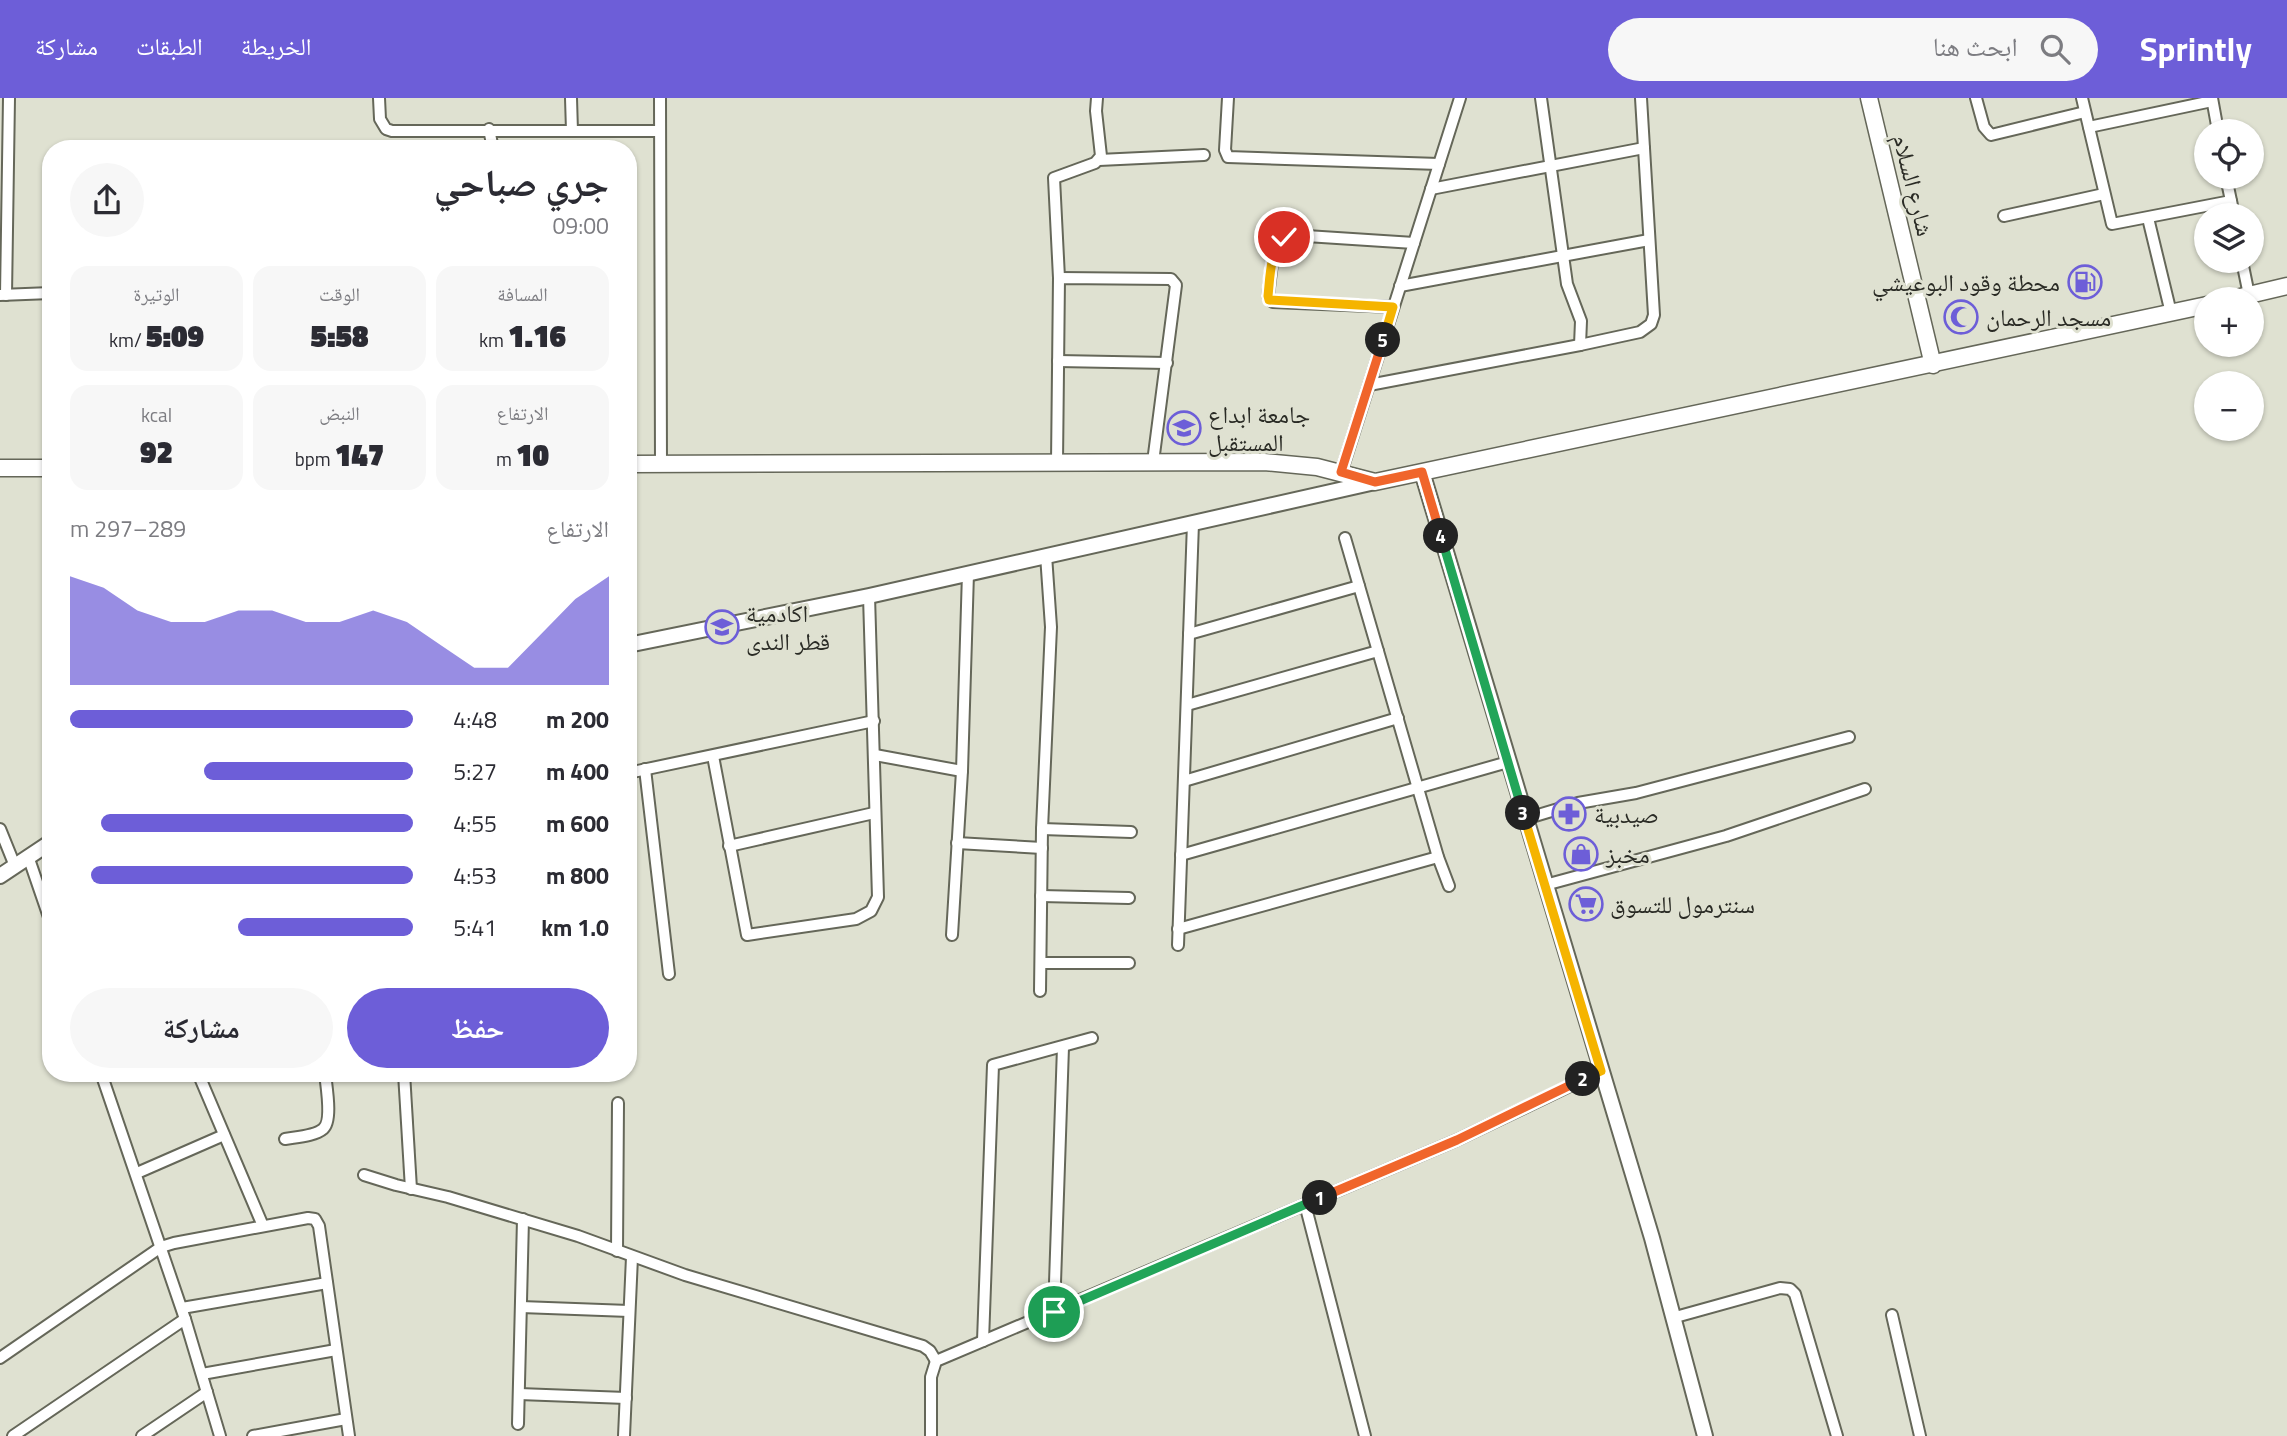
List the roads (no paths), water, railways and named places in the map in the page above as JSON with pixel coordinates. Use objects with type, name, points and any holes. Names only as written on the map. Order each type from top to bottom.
[{"type":"main road","name":"شارع السلام","points":[[1869,98],[1933,365]]},
{"type":"main road","points":[[2264,291],[2287,286]]},
{"type":"main road","points":[[637,464],[1282,463],[1341,472],[1375,482],[2194,308]]},
{"type":"main road","points":[[0,468],[42,468]]},
{"type":"street","points":[[9,98],[3,295],[42,293]]},
{"type":"street","points":[[379,98],[380,119],[386,130],[660,131]]},
{"type":"street","points":[[571,98],[572,131]]},
{"type":"street","points":[[660,98],[661,464]]},
{"type":"street","points":[[1097,98],[1101,156],[1099,160]]},
{"type":"street","points":[[1228,98],[1225,150],[1228,157],[1439,164]]},
{"type":"street","points":[[1341,472],[1460,98]]},
{"type":"street","points":[[1541,98],[1569,291],[1580,314],[1580,345]]},
{"type":"street","points":[[1368,385],[1580,345],[1640,332],[1651,324],[1654,315],[1641,98]]},
{"type":"street","points":[[1976,98],[1984,127],[1991,135],[2085,112]]},
{"type":"street","points":[[2082,98],[2112,224],[2231,201],[2228,189]]},
{"type":"street","points":[[2089,127],[2212,99],[2216,119]]},
{"type":"street","points":[[489,129],[491,140]]},
{"type":"street","points":[[1431,189],[1644,148]]},
{"type":"street","points":[[1057,462],[1059,278],[1054,178],[1099,160],[1204,155]]},
{"type":"street","points":[[2004,216],[2105,194]]},
{"type":"street","points":[[2148,218],[2171,313]]},
{"type":"street","points":[[1393,307],[1273,302],[1268,296],[1272,263],[1279,242],[1291,235],[1414,243]]},
{"type":"street","points":[[1400,286],[1649,240]]},
{"type":"street","points":[[1059,278],[1146,278],[1174,281],[1177,291],[1153,462]]},
{"type":"street","points":[[1058,361],[1167,363]]},
{"type":"street","points":[[1422,472],[1652,1238],[1705,1436]]},
{"type":"street","points":[[637,643],[869,596],[1375,482]]},
{"type":"street","points":[[1178,945],[1193,523]]},
{"type":"street","points":[[1345,538],[1449,887]]},
{"type":"street","points":[[1040,991],[1042,829],[1051,641],[1046,555]]},
{"type":"street","points":[[953,935],[962,771],[968,573]]},
{"type":"street","points":[[1189,634],[1359,586]]},
{"type":"street","points":[[713,756],[747,935],[856,919],[871,911],[878,897],[869,596]]},
{"type":"street","points":[[1187,705],[1378,651]]},
{"type":"street","points":[[1184,781],[1398,718]]},
{"type":"street","points":[[637,771],[874,721]]},
{"type":"street","points":[[1525,819],[1578,803],[1636,793],[1849,737]]},
{"type":"street","points":[[875,755],[962,771]]},
{"type":"street","points":[[1181,855],[1508,762]]},
{"type":"street","points":[[645,769],[669,974]]},
{"type":"street","points":[[1545,885],[1726,836],[1865,789]]},
{"type":"street","points":[[729,846],[874,813]]},
{"type":"street","points":[[1042,829],[1131,831]]},
{"type":"street","points":[[0,830],[15,866]]},
{"type":"street","points":[[957,843],[1042,849]]},
{"type":"street","points":[[0,876],[42,848]]},
{"type":"street","points":[[29,856],[42,896]]},
{"type":"street","points":[[1178,929],[1438,856]]},
{"type":"street","points":[[1041,896],[1129,898]]},
{"type":"street","points":[[1041,963],[1129,963]]},
{"type":"street","points":[[983,1341],[991,1069],[997,1062],[1092,1038]]},
{"type":"street","points":[[1054,1312],[1063,1047]]},
{"type":"street","points":[[936,1361],[1457,1140],[1601,1071]]},
{"type":"street","points":[[104,1082],[183,1314],[220,1436]]},
{"type":"street","points":[[202,1082],[262,1226]]},
{"type":"street","points":[[285,1139],[321,1131],[326,1127],[329,1119],[326,1082]]},
{"type":"street","points":[[405,1082],[411,1189]]},
{"type":"street","points":[[617,1251],[618,1103]]},
{"type":"street","points":[[136,1173],[224,1135]]},
{"type":"street","points":[[364,1175],[523,1219],[717,1285],[923,1346],[936,1361],[931,1377],[931,1436]]},
{"type":"street","points":[[1305,1204],[1366,1436]]},
{"type":"street","points":[[0,1358],[161,1247],[308,1218],[315,1220],[318,1226],[349,1436]]},
{"type":"street","points":[[518,1424],[523,1219]]},
{"type":"street","points":[[624,1436],[632,1257]]},
{"type":"street","points":[[13,1436],[183,1314],[327,1283]]},
{"type":"street","points":[[1672,1318],[1780,1289],[1790,1289],[1795,1294],[1837,1436]]},
{"type":"street","points":[[521,1307],[629,1311]]},
{"type":"street","points":[[1892,1315],[1920,1436]]},
{"type":"street","points":[[202,1374],[336,1350]]},
{"type":"street","points":[[142,1436],[207,1392]]},
{"type":"street","points":[[519,1394],[626,1398]]},
{"type":"street","points":[[253,1436],[346,1419]]},
{"type":"place","name":"محطة وقود البوعيشي","points":[[2085,282]]},
{"type":"place","name":"مسجد الرحمان","points":[[1961,317]]},
{"type":"place","name":"جامعة ابداع المستقبل","points":[[1184,428]]},
{"type":"place","name":"اكادمية قطر الندى","points":[[722,627]]},
{"type":"place","name":"صيدبية","points":[[1569,814]]},
{"type":"place","name":"مخبز","points":[[1581,854]]},
{"type":"place","name":"سنترمول للتسوق","points":[[1586,904]]}]
